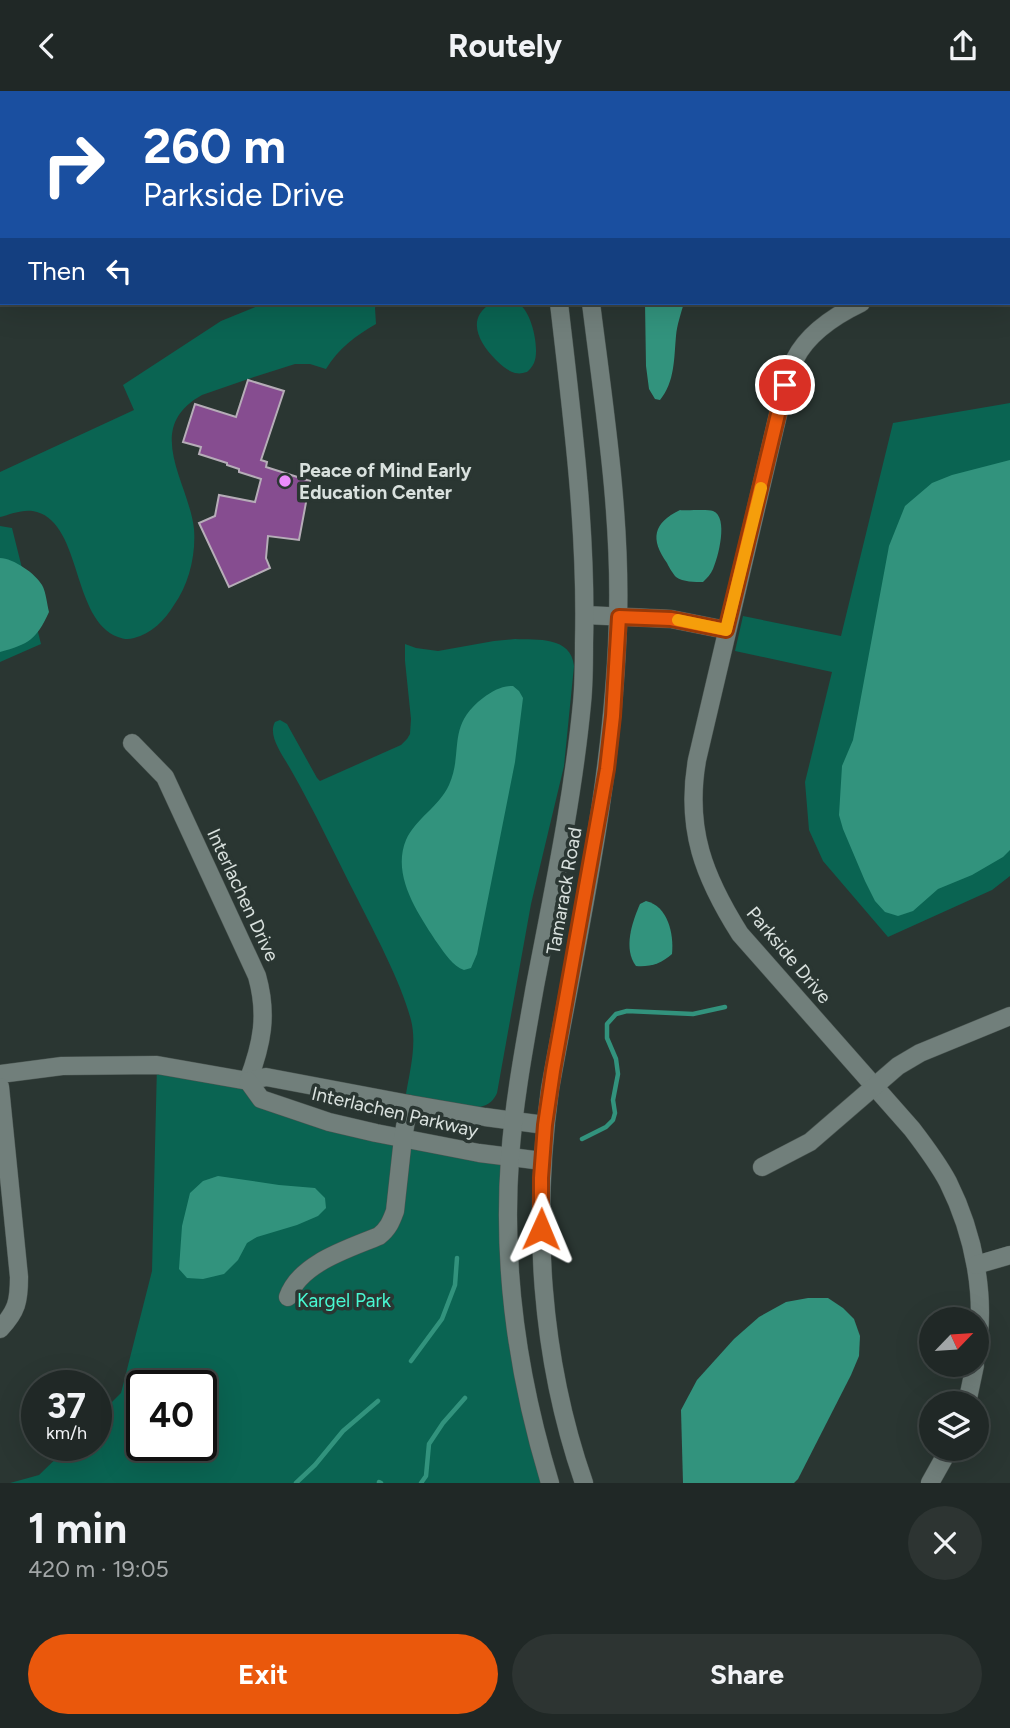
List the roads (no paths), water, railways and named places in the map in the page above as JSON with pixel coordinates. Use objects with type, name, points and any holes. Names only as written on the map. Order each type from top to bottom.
[{"type":"street","name":"Tamarack Road","points":[[550,1483],[538,1445],[522,1370],[511,1296],[508,1229],[510,1156],[522,1057],[576,763],[583,698],[585,615],[580,489],[559,305]]},
{"type":"street","name":"Tamarack Road","points":[[584,1483],[561,1404],[554,1369],[544,1296],[541,1229],[545,1125],[607,769],[619,617],[612,482],[592,305]]},
{"type":"street","name":"Parkside Drive","points":[[857,305],[829,321],[811,338],[796,356],[785,385],[726,630],[694,780],[696,838],[711,885],[740,934],[874,1085],[932,1155],[962,1214],[976,1265],[980,1307]]},
{"type":"street","points":[[585,615],[671,619],[726,630]]},
{"type":"street","name":"Interlachen Drive","points":[[132,743],[165,777],[257,976],[264,1019],[259,1052],[248,1081]]},
{"type":"street","points":[[762,1167],[810,1142],[898,1066],[920,1053],[1010,1016]]},
{"type":"street","name":"Interlachen Parkway","points":[[0,1074],[62,1066],[157,1065],[248,1081],[266,1077],[409,1104],[545,1125]]},
{"type":"street","name":"Interlachen Parkway","points":[[248,1081],[261,1099],[329,1122],[486,1154],[542,1161]]},
{"type":"street","points":[[0,1087],[19,1277],[19,1299],[11,1317],[0,1329]]},
{"type":"street","points":[[288,1297],[295,1284],[311,1267],[379,1236],[391,1223],[395,1211],[409,1104]]},
{"type":"street","points":[[976,1265],[1010,1255]]},
{"type":"street","points":[[930,1483],[942,1461]]},
{"type":"waterway","points":[[582,1139],[606,1127],[613,1120],[615,1113],[613,1100],[618,1074],[616,1059],[607,1038],[607,1024],[616,1014],[627,1011],[693,1014],[725,1007]]},
{"type":"waterway","points":[[411,1361],[442,1319],[455,1285],[457,1258]]},
{"type":"waterway","points":[[421,1483],[426,1476],[429,1444],[465,1398]]},
{"type":"waterway","points":[[296,1483],[343,1431],[378,1401]]},
{"type":"place","name":"Peace of Mind Early Education Center","points":[[285,481]]},
{"type":"park label","name":"Kargel Park","points":[[344,1300]]}]
